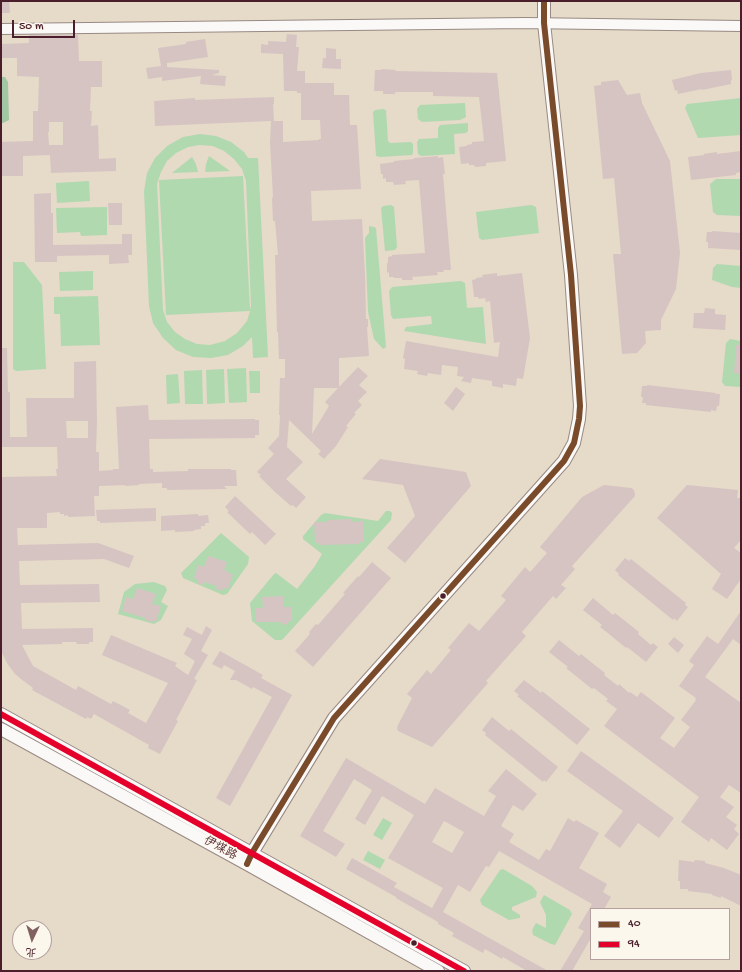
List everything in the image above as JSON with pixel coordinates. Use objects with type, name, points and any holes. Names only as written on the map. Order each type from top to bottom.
[{"type":"main road","points":[[249,859],[334,718],[564,461],[574,443],[580,406],[575,331],[571,275],[544,23],[544,1]]},
{"type":"main road","name":"伊煤路","points":[[1,714],[438,971]]},
{"type":"main road","name":"伊煤路","points":[[1,729],[464,971]]},
{"type":"street","points":[[1,29],[544,23],[741,26]]},
{"type":"green space","points":[[1,77],[5,77],[8,82],[9,120],[3,123],[1,123]]},
{"type":"green space","points":[[741,98],[741,135],[698,138],[685,108],[687,104]]},
{"type":"green space","points":[[465,103],[466,117],[460,120],[422,122],[418,119],[417,109],[420,105]]},
{"type":"green space","points":[[375,110],[386,110],[388,141],[390,143],[411,142],[413,144],[412,155],[376,156],[373,112]]},
{"type":"green space","points":[[468,123],[468,131],[466,133],[454,134],[455,154],[421,156],[418,154],[417,142],[419,139],[438,138],[438,128],[440,125]]},
{"type":"green space","points":[[200,134],[216,136],[231,142],[244,152],[248,158],[258,158],[268,357],[253,358],[252,337],[243,346],[228,355],[211,358],[193,357],[176,350],[163,338],[153,323],[149,306],[144,191],[147,173],[155,158],[167,146],[183,137]],"holes":[[[200,145],[213,146],[224,151],[234,159],[242,169],[246,181],[250,310],[243,176],[159,180],[166,315],[250,311],[247,321],[237,333],[225,341],[210,345],[197,344],[185,339],[175,332],[167,322],[163,310],[157,184],[167,161],[176,153],[188,147]]]},
{"type":"green space","points":[[209,156],[230,171],[205,172]]},
{"type":"green space","points":[[192,157],[198,172],[172,173]]},
{"type":"green space","points":[[716,179],[741,179],[741,216],[717,215],[713,212],[710,184]]},
{"type":"green space","points":[[89,181],[90,201],[57,203],[56,183]]},
{"type":"green space","points":[[391,205],[394,207],[397,247],[395,250],[385,251],[381,208],[383,206]]},
{"type":"green space","points":[[531,205],[536,207],[539,233],[482,240],[479,238],[476,212]]},
{"type":"green space","points":[[107,207],[107,235],[81,236],[80,232],[57,233],[56,208]]},
{"type":"green space","points":[[369,226],[376,228],[386,347],[383,349],[374,339],[368,312],[365,238],[369,233]]},
{"type":"green space","points":[[13,262],[24,262],[42,285],[46,369],[16,371],[13,369]]},
{"type":"green space","points":[[717,264],[741,266],[741,288],[732,287],[712,280],[713,268]]},
{"type":"green space","points":[[93,271],[93,290],[60,291],[59,272]]},
{"type":"green space","points":[[461,281],[465,283],[467,308],[483,307],[486,344],[404,331],[406,327],[432,324],[431,316],[393,319],[391,315],[389,291],[392,287]]},
{"type":"green space","points":[[98,296],[100,345],[61,346],[60,314],[54,314],[54,297]]},
{"type":"green space","points":[[730,339],[741,341],[741,387],[725,386],[722,382],[726,343]]},
{"type":"green space","points":[[246,368],[247,402],[229,403],[227,369]]},
{"type":"green space","points":[[224,369],[225,403],[207,404],[206,370]]},
{"type":"green space","points":[[202,370],[203,404],[185,404],[184,371]]},
{"type":"green space","points":[[249,371],[260,371],[260,393],[250,393]]},
{"type":"green space","points":[[178,374],[180,403],[167,404],[166,375]]},
{"type":"green space","points":[[386,511],[390,511],[392,513],[391,520],[282,640],[275,640],[252,621],[250,603],[274,574],[276,573],[297,589],[315,566],[322,554],[303,539],[303,536],[321,515],[325,513],[378,521]]},
{"type":"green space","points":[[221,533],[249,557],[248,564],[227,594],[223,595],[183,578],[181,573]]},
{"type":"green space","points":[[154,582],[165,586],[167,590],[161,602],[168,606],[161,620],[154,624],[118,614],[124,592],[135,584]]},
{"type":"green space","points":[[383,818],[392,823],[382,840],[373,835]]},
{"type":"green space","points":[[368,851],[385,860],[380,869],[363,860]]},
{"type":"green space","points":[[503,869],[532,886],[537,892],[536,897],[512,907],[512,910],[520,915],[520,918],[509,920],[482,905],[480,900],[500,870]]},
{"type":"green space","points":[[544,895],[570,910],[572,914],[555,945],[533,935],[532,930],[536,923],[546,928],[546,915],[540,902]]},
{"type":"building","points":[[1,1],[9,1],[10,13],[1,13]]},
{"type":"building","points":[[287,34],[297,35],[296,47],[299,47],[297,71],[305,71],[305,83],[334,83],[334,95],[349,95],[350,125],[357,125],[361,189],[311,191],[312,221],[362,219],[369,356],[339,358],[339,387],[358,367],[368,376],[359,385],[367,392],[358,401],[362,405],[354,413],[356,414],[346,426],[348,427],[336,446],[324,459],[318,454],[321,451],[289,420],[287,447],[303,462],[286,479],[306,497],[296,508],[293,505],[291,506],[275,492],[257,472],[274,454],[268,448],[279,436],[280,378],[285,378],[285,359],[279,359],[277,332],[275,255],[278,255],[275,221],[273,221],[270,143],[271,121],[155,126],[154,101],[195,98],[195,100],[274,97],[274,121],[283,121],[283,142],[319,140],[321,139],[320,120],[301,120],[301,93],[297,93],[297,91],[284,91],[283,54],[261,53],[261,44],[268,45],[268,41],[286,42]],"holes":[[[314,388],[338,388],[325,402],[329,406],[312,434]]]},
{"type":"building","points":[[29,35],[78,35],[79,61],[102,61],[102,87],[91,87],[91,126],[98,125],[99,159],[116,158],[116,171],[51,173],[50,155],[23,156],[23,176],[1,176],[1,142],[33,141],[33,111],[38,111],[39,77],[17,76],[17,58],[1,58],[1,44],[29,43]],"holes":[[[49,122],[63,122],[63,145],[49,145]]]},
{"type":"building","points":[[205,39],[208,57],[167,63],[167,67],[219,70],[219,73],[212,75],[226,76],[225,86],[200,84],[201,76],[162,81],[162,77],[148,79],[146,68],[161,66],[158,48],[186,44],[186,42]]},
{"type":"building","points":[[326,48],[336,49],[336,59],[341,59],[341,69],[322,68],[323,58],[326,58]]},
{"type":"building","points":[[375,70],[396,70],[395,71],[497,73],[506,161],[486,163],[486,166],[475,167],[474,165],[469,165],[469,163],[461,164],[459,147],[467,146],[472,144],[472,142],[484,141],[479,97],[433,96],[433,92],[395,92],[395,94],[383,94],[383,91],[374,91]]},
{"type":"building","points":[[731,70],[731,84],[702,90],[678,94],[677,90],[675,91],[672,80],[701,73]]},
{"type":"building","points":[[618,80],[627,95],[640,93],[642,103],[670,161],[680,253],[676,289],[661,320],[661,330],[645,331],[646,343],[637,353],[622,354],[613,254],[621,254],[614,178],[603,179],[594,86],[601,85],[601,82]]},
{"type":"building","points":[[741,151],[741,172],[736,173],[736,175],[691,180],[688,157],[717,152],[717,154]]},
{"type":"building","points":[[438,156],[438,158],[443,157],[445,174],[443,174],[451,270],[437,272],[438,275],[412,277],[413,280],[402,280],[402,278],[389,277],[389,272],[387,273],[388,257],[392,255],[425,253],[419,180],[405,181],[406,184],[394,185],[393,182],[386,182],[386,178],[383,179],[383,174],[381,174],[380,164],[414,158]]},
{"type":"building","points":[[51,193],[51,213],[53,213],[53,245],[122,244],[122,234],[132,234],[132,255],[128,255],[129,263],[109,264],[109,255],[57,256],[57,262],[35,262],[34,194]]},
{"type":"building","points":[[108,203],[122,203],[122,225],[109,225]]},
{"type":"building","points":[[707,232],[741,233],[741,250],[708,248],[708,242],[706,242]]},
{"type":"building","points":[[497,273],[497,276],[522,273],[530,338],[523,379],[517,378],[516,386],[503,384],[503,388],[492,386],[492,381],[472,378],[471,383],[461,381],[464,377],[457,376],[458,367],[442,365],[441,375],[428,373],[427,376],[417,374],[418,371],[404,369],[405,359],[403,358],[406,341],[498,357],[500,342],[494,343],[490,301],[486,302],[485,298],[479,299],[478,297],[474,297],[472,280],[483,277],[482,275]]},
{"type":"building","points":[[705,308],[715,309],[715,314],[726,315],[725,330],[693,328],[694,313],[704,313]]},
{"type":"building","points":[[736,345],[741,345],[741,374],[734,373]]},
{"type":"building","points":[[1,348],[7,348],[8,392],[10,392],[10,437],[27,437],[26,398],[74,398],[74,362],[96,361],[96,452],[99,452],[99,471],[119,469],[116,407],[148,405],[149,420],[259,420],[259,435],[255,435],[255,438],[149,439],[150,469],[153,469],[153,472],[188,471],[188,469],[231,469],[236,470],[237,486],[224,486],[227,489],[167,490],[167,488],[162,488],[162,483],[125,486],[99,486],[99,496],[94,496],[95,516],[68,517],[68,515],[64,516],[64,514],[60,514],[60,512],[47,513],[47,528],[17,528],[18,545],[98,543],[134,556],[129,568],[104,559],[19,561],[20,585],[99,584],[100,602],[21,603],[22,629],[93,628],[93,642],[89,642],[89,644],[62,642],[62,644],[22,645],[33,666],[76,690],[78,686],[111,704],[113,701],[130,710],[128,713],[146,723],[168,683],[102,655],[111,635],[177,663],[175,666],[188,675],[195,661],[184,654],[192,639],[183,635],[187,627],[202,635],[206,626],[212,630],[201,651],[208,655],[194,679],[197,680],[176,720],[178,721],[160,754],[148,748],[149,745],[94,714],[91,719],[87,717],[86,719],[32,690],[33,688],[15,674],[7,663],[1,651],[1,477],[57,476],[56,469],[58,469],[57,447],[1,447]],"holes":[[[66,421],[88,421],[88,438],[67,438]]]},
{"type":"building","points":[[647,385],[720,394],[719,406],[717,406],[716,411],[711,410],[711,412],[646,405],[646,403],[642,403],[643,397],[641,397],[642,386]]},
{"type":"building","points":[[456,387],[465,394],[453,411],[444,403]]},
{"type":"building","points":[[380,459],[466,472],[471,486],[405,563],[387,548],[415,516],[403,485],[362,479]]},
{"type":"building","points":[[604,485],[631,488],[634,490],[635,496],[572,566],[575,569],[561,585],[566,588],[556,599],[553,596],[522,632],[526,636],[486,681],[488,683],[432,747],[398,731],[398,725],[412,698],[407,694],[427,670],[431,674],[451,650],[448,648],[469,623],[479,631],[506,600],[501,596],[525,567],[530,572],[547,553],[540,547],[582,497]]},
{"type":"building","points":[[687,485],[738,490],[737,498],[741,498],[741,540],[734,548],[741,553],[741,579],[727,599],[712,589],[721,574],[657,518]]},
{"type":"building","points":[[235,496],[276,534],[265,545],[252,532],[250,534],[227,512],[229,511],[225,507]]},
{"type":"building","points":[[156,508],[156,521],[100,523],[100,521],[97,521],[96,510]]},
{"type":"building","points":[[198,514],[198,516],[208,515],[209,523],[205,523],[205,526],[201,526],[201,529],[175,532],[175,530],[161,531],[161,516]]},
{"type":"building","points":[[351,519],[351,522],[363,521],[364,542],[359,542],[359,544],[320,545],[320,543],[315,543],[314,522]]},
{"type":"building","points":[[208,556],[227,562],[224,570],[233,574],[228,589],[223,588],[222,591],[216,589],[217,586],[204,582],[203,585],[197,583],[198,580],[194,578],[198,565],[204,567]]},
{"type":"building","points":[[625,558],[629,561],[631,559],[686,603],[685,605],[688,607],[677,621],[674,618],[673,620],[618,575],[619,574],[615,570]]},
{"type":"building","points":[[372,562],[391,578],[313,667],[295,651],[310,634],[309,632],[316,624],[318,625],[345,594],[343,593]]},
{"type":"building","points":[[137,588],[156,594],[152,604],[161,606],[156,622],[151,620],[151,622],[145,620],[145,618],[122,611],[126,597],[133,599]]},
{"type":"building","points":[[283,596],[283,607],[291,607],[292,621],[281,625],[281,622],[256,622],[255,608],[263,608],[262,597]]},
{"type":"building","points":[[593,598],[613,615],[615,613],[639,632],[638,634],[651,645],[653,643],[658,647],[646,662],[600,627],[602,625],[583,610]]},
{"type":"building","points":[[741,611],[741,645],[733,639],[705,677],[741,703],[741,793],[729,785],[720,797],[734,807],[726,817],[737,825],[734,829],[739,834],[727,850],[711,838],[709,842],[681,822],[699,797],[604,726],[617,709],[606,701],[608,699],[594,688],[592,689],[549,652],[559,640],[579,656],[581,654],[605,673],[604,675],[618,686],[619,684],[629,693],[630,692],[637,697],[641,692],[675,718],[660,738],[674,748],[690,727],[681,720],[696,700],[696,698],[679,686],[694,665],[689,661],[707,636],[718,644]]},
{"type":"building","points":[[674,637],[684,645],[678,653],[668,644]]},
{"type":"building","points":[[220,651],[263,675],[261,678],[292,695],[230,806],[216,798],[272,697],[253,687],[252,689],[236,680],[230,680],[235,671],[224,665],[222,669],[212,664]]},
{"type":"building","points":[[524,680],[541,693],[542,691],[590,729],[577,745],[517,696],[519,695],[514,691]]},
{"type":"building","points":[[492,717],[509,731],[511,729],[558,767],[546,782],[544,780],[543,782],[485,735],[486,733],[482,730]]},
{"type":"building","points":[[581,751],[674,818],[659,838],[638,823],[620,848],[604,836],[623,811],[567,771]]},
{"type":"building","points":[[346,758],[425,804],[435,788],[484,816],[496,796],[488,791],[506,769],[537,794],[523,811],[513,805],[501,826],[514,834],[509,842],[539,860],[546,849],[550,851],[568,818],[574,822],[576,820],[599,833],[579,868],[607,884],[603,892],[611,897],[605,908],[590,908],[590,940],[572,971],[560,971],[584,931],[578,928],[592,904],[499,851],[489,867],[486,866],[470,892],[458,885],[443,912],[548,971],[527,971],[503,957],[502,959],[485,949],[483,953],[452,936],[454,933],[438,924],[438,922],[346,869],[352,858],[397,883],[394,887],[432,908],[443,888],[388,858],[414,815],[382,796],[365,825],[355,819],[372,790],[354,779],[323,831],[345,844],[336,857],[300,836]],"holes":[[[444,821],[464,832],[452,853],[432,842]]]},
{"type":"building","points":[[679,860],[694,862],[695,860],[705,861],[705,863],[724,868],[741,875],[741,906],[721,896],[721,898],[712,894],[688,891],[688,889],[680,889],[680,881],[678,881]]},
{"type":"transit line","name":"40","points":[[247,864],[252,853],[334,718],[564,461],[574,443],[580,406],[571,275],[544,23],[544,1]]},
{"type":"transit line","name":"94","points":[[1,714],[464,971]]}]
